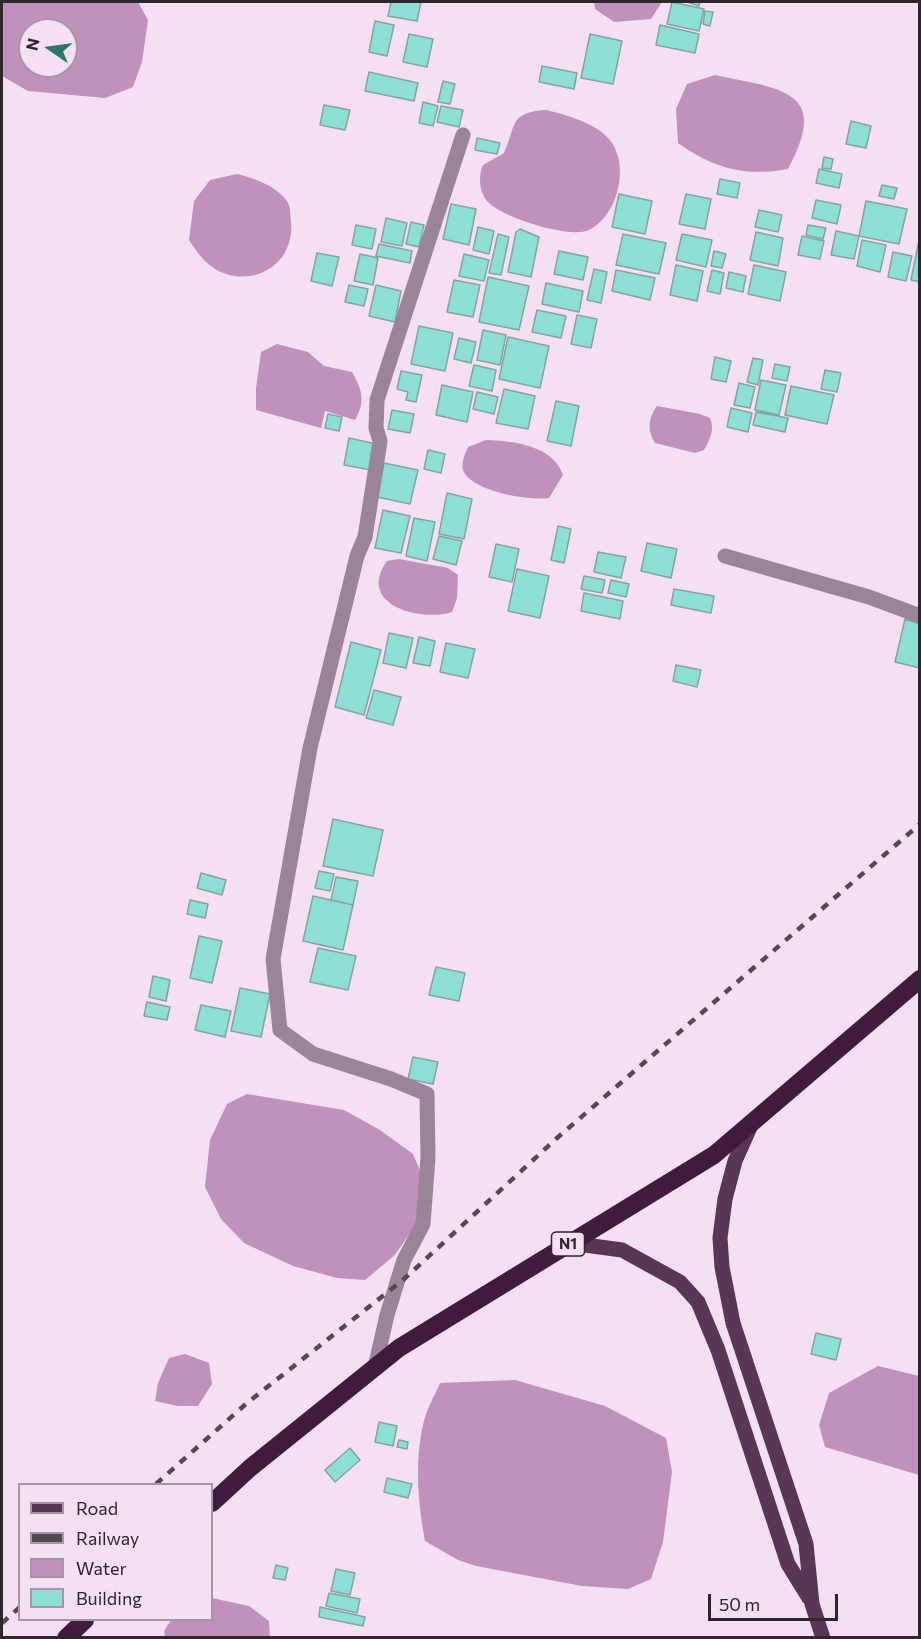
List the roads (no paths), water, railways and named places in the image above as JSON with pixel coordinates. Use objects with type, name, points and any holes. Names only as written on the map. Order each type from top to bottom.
[{"type":"highway","name":"N1","points":[[213,1502],[250,1468],[399,1348],[714,1155],[920,979]]},
{"type":"highway","points":[[66,1638],[84,1621]]},
{"type":"main road","points":[[752,1123],[735,1161],[724,1199],[720,1238],[722,1267],[732,1323],[806,1544],[812,1604],[823,1638]]},
{"type":"main road","points":[[570,1243],[622,1250],[680,1282],[698,1302],[718,1350],[788,1564],[812,1604]]},
{"type":"street","points":[[375,1368],[387,1315],[404,1260],[423,1224],[428,1158],[426,1094],[391,1079],[313,1054],[280,1030],[273,959],[310,748],[357,556],[365,537],[380,441],[376,428],[377,400],[463,135]]},
{"type":"street","points":[[725,556],[870,597],[920,616]]},
{"type":"water","points":[[2,2],[138,2],[148,20],[142,62],[133,87],[105,98],[28,91],[2,76]]},
{"type":"water","points":[[594,2],[662,2],[651,19],[614,22],[595,9]]},
{"type":"water","points":[[715,75],[778,90],[792,97],[801,108],[804,123],[800,143],[788,169],[757,172],[730,168],[704,159],[678,143],[676,109],[687,84]]},
{"type":"water","points":[[546,110],[577,119],[599,130],[613,145],[618,157],[619,186],[615,199],[600,223],[589,230],[567,232],[522,221],[489,203],[481,190],[480,179],[483,165],[504,153],[513,128],[520,117],[534,111]]},
{"type":"water","points":[[237,174],[258,181],[279,192],[288,203],[290,210],[291,235],[288,247],[274,266],[252,276],[226,274],[214,269],[200,256],[189,240],[194,201],[210,180]]},
{"type":"water","points":[[277,344],[308,352],[324,366],[352,372],[362,401],[355,420],[325,411],[321,428],[256,410],[256,388],[261,352]]},
{"type":"water","points":[[657,406],[710,418],[711,434],[704,450],[695,453],[655,443],[650,424]]},
{"type":"water","points":[[486,440],[520,444],[551,457],[563,475],[549,498],[528,498],[501,493],[477,484],[468,477],[463,470],[463,464],[468,447]]},
{"type":"water","points":[[399,559],[448,568],[458,575],[457,598],[452,612],[425,615],[397,607],[386,600],[380,589],[379,577],[387,561]]},
{"type":"water","points":[[247,1094],[344,1110],[380,1130],[413,1154],[424,1180],[421,1217],[395,1255],[365,1280],[337,1278],[293,1266],[244,1243],[221,1219],[205,1187],[210,1140],[227,1104]]},
{"type":"water","points":[[185,1354],[209,1363],[212,1384],[198,1406],[178,1406],[155,1401],[158,1383],[169,1358]]},
{"type":"water","points":[[878,1366],[919,1376],[919,1475],[825,1447],[819,1425],[829,1393]]},
{"type":"water","points":[[515,1380],[605,1406],[666,1438],[672,1472],[663,1542],[651,1579],[628,1589],[582,1586],[476,1566],[458,1560],[425,1541],[419,1497],[419,1451],[425,1416],[440,1383]]},
{"type":"water","points":[[213,1598],[249,1606],[269,1621],[270,1637],[165,1637],[164,1631],[170,1621],[213,1621]]},
{"type":"railway","points":[[157,1483],[247,1403],[403,1280],[557,1138],[920,824]]},
{"type":"railway","points":[[2,1623],[18,1609]]}]
